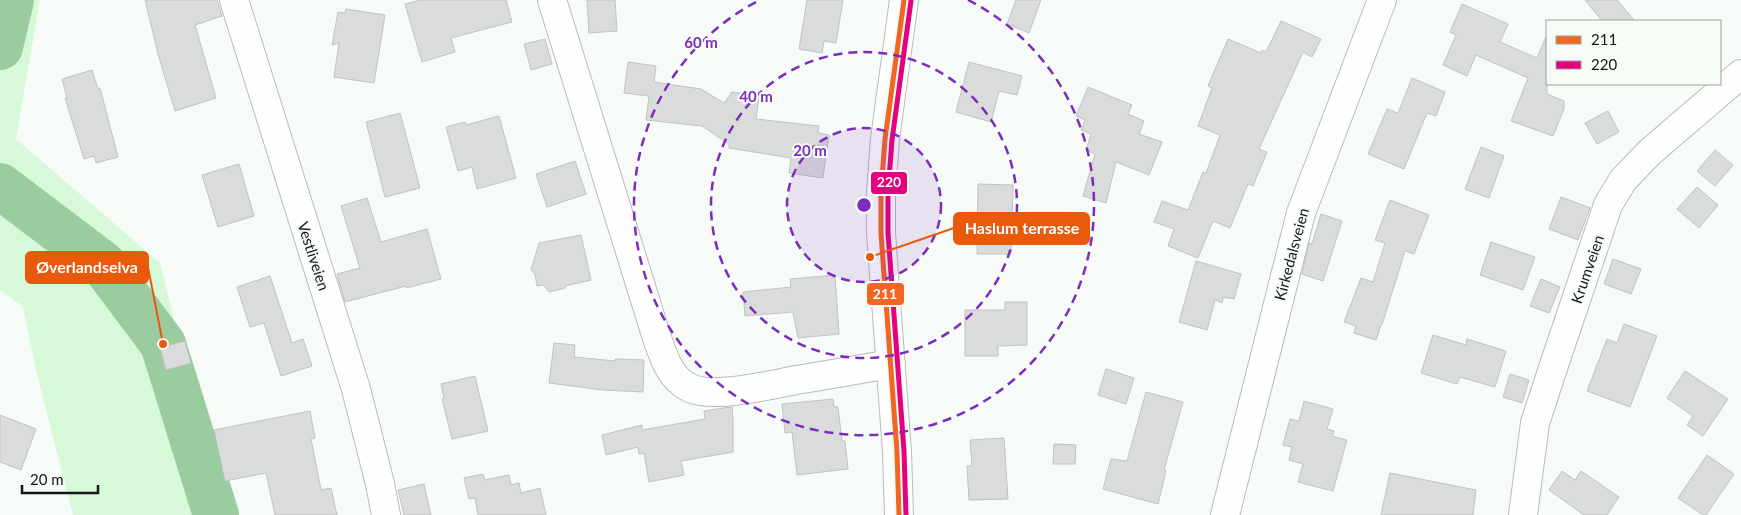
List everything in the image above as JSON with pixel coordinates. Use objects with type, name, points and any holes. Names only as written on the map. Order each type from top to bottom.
[{"type":"street","name":"Vestliveien","points":[[234,0],[356,389],[386,515]]},
{"type":"street","points":[[552,0],[656,335],[666,363],[675,377],[691,388],[709,392],[737,391],[891,364]]},
{"type":"street","points":[[562,35],[568,0]]},
{"type":"street","points":[[899,515],[897,452],[881,233],[881,192],[886,130],[904,0]]},
{"type":"street","name":"Kirkedalsveien","points":[[1225,515],[1301,213],[1382,0]]},
{"type":"street","name":"Krumveien","points":[[1523,515],[1536,423],[1552,368],[1608,205],[1623,180],[1650,152],[1741,74]]},
{"type":"green space","points":[[0,0],[40,0],[16,139],[160,263],[222,515],[73,515],[36,370],[23,307],[0,290]]},
{"type":"building","points":[[145,0],[217,0],[222,16],[195,25],[216,98],[175,111],[158,54]]},
{"type":"building","points":[[420,0],[506,0],[512,22],[451,38],[455,52],[422,62],[405,4]]},
{"type":"building","points":[[587,0],[615,0],[617,31],[589,33]]},
{"type":"building","points":[[807,0],[843,0],[836,43],[824,41],[822,53],[799,49]]},
{"type":"building","points":[[1016,0],[1041,0],[1029,33],[1007,24]]},
{"type":"building","points":[[1585,0],[1617,0],[1634,20],[1601,20]]},
{"type":"building","points":[[1462,4],[1508,24],[1500,42],[1537,58],[1546,36],[1547,94],[1564,101],[1564,109],[1553,136],[1511,121],[1528,78],[1476,55],[1467,76],[1443,65],[1456,35],[1450,32]]},
{"type":"building","points":[[346,9],[385,15],[374,83],[334,77],[339,43],[332,45],[338,12],[345,13]]},
{"type":"building","points":[[1281,21],[1321,39],[1312,57],[1303,52],[1259,149],[1267,152],[1253,186],[1248,184],[1230,228],[1213,221],[1198,258],[1168,246],[1174,229],[1154,222],[1162,201],[1188,210],[1203,172],[1206,173],[1220,135],[1198,126],[1212,88],[1208,86],[1228,39],[1261,53],[1262,50],[1266,52]]},
{"type":"building","points":[[545,39],[552,64],[531,70],[524,44]]},
{"type":"building","points":[[628,62],[656,66],[654,82],[701,89],[724,103],[732,92],[759,96],[756,119],[819,126],[818,133],[829,135],[823,178],[789,173],[791,158],[729,148],[729,144],[702,126],[646,120],[649,96],[624,93]]},
{"type":"building","points":[[969,62],[1022,76],[1017,95],[999,91],[991,122],[956,112]]},
{"type":"building","points":[[92,70],[98,89],[100,88],[118,157],[96,163],[94,156],[84,159],[65,98],[67,98],[62,79]]},
{"type":"building","points":[[1412,78],[1445,92],[1436,116],[1427,113],[1404,169],[1368,154],[1387,109],[1398,113]]},
{"type":"building","points":[[1088,87],[1132,105],[1128,114],[1144,121],[1139,134],[1162,142],[1149,175],[1116,162],[1106,203],[1083,196],[1095,154],[1086,150],[1091,134],[1081,130],[1085,120],[1076,116]]},
{"type":"building","points":[[1608,111],[1619,132],[1597,144],[1585,123]]},
{"type":"building","points":[[400,113],[420,188],[385,197],[366,122]]},
{"type":"building","points":[[499,116],[516,178],[477,189],[472,167],[458,171],[446,127],[465,122],[466,125]]},
{"type":"building","points":[[1481,147],[1504,156],[1489,198],[1465,189]]},
{"type":"building","points":[[1715,150],[1733,165],[1715,186],[1697,171]]},
{"type":"building","points":[[575,161],[586,194],[547,207],[536,174]]},
{"type":"building","points":[[239,164],[254,216],[218,227],[202,175]]},
{"type":"building","points":[[978,184],[1013,185],[1011,254],[977,254]]},
{"type":"building","points":[[1697,187],[1718,205],[1699,228],[1677,209]]},
{"type":"building","points":[[1561,197],[1590,208],[1578,240],[1549,229]]},
{"type":"building","points":[[367,198],[381,242],[427,229],[441,279],[345,302],[337,274],[360,268],[341,206]]},
{"type":"building","points":[[1390,200],[1429,215],[1414,254],[1405,251],[1376,340],[1354,333],[1356,326],[1344,322],[1361,278],[1373,282],[1385,243],[1375,240]]},
{"type":"building","points":[[1321,214],[1342,221],[1323,281],[1302,274],[1309,243],[1312,244]]},
{"type":"building","points":[[581,235],[591,280],[549,292],[544,285],[537,286],[535,274],[531,270],[539,243]]},
{"type":"building","points":[[1491,242],[1535,257],[1523,290],[1480,275]]},
{"type":"building","points":[[1613,259],[1641,269],[1631,294],[1604,284]]},
{"type":"building","points":[[1196,261],[1241,274],[1234,299],[1223,297],[1222,303],[1215,300],[1207,330],[1179,322]]},
{"type":"building","points":[[835,275],[839,334],[798,338],[793,312],[745,316],[743,292],[791,287],[790,279]]},
{"type":"building","points":[[270,276],[292,343],[303,339],[312,366],[281,376],[264,323],[250,327],[237,287]]},
{"type":"building","points":[[1541,279],[1560,287],[1549,313],[1530,306]]},
{"type":"building","points":[[1005,302],[1027,302],[1027,345],[998,346],[998,356],[965,356],[965,310],[1005,310]]},
{"type":"building","points":[[1624,324],[1657,336],[1630,407],[1587,391],[1607,339],[1617,343]]},
{"type":"building","points":[[1433,335],[1466,345],[1467,339],[1506,351],[1495,387],[1460,377],[1457,384],[1421,373]]},
{"type":"building","points":[[185,341],[191,363],[166,370],[160,348]]},
{"type":"building","points":[[554,343],[575,345],[574,357],[615,361],[615,359],[644,360],[643,392],[603,390],[549,383]]},
{"type":"building","points":[[1106,369],[1134,378],[1126,404],[1098,395]]},
{"type":"building","points":[[1685,371],[1728,399],[1703,436],[1687,425],[1693,416],[1667,398]]},
{"type":"building","points":[[1510,374],[1529,380],[1522,403],[1503,397]]},
{"type":"building","points":[[475,376],[488,431],[452,439],[442,399],[444,398],[441,384]]},
{"type":"building","points":[[1146,392],[1183,402],[1164,470],[1166,471],[1158,504],[1103,489],[1111,459],[1127,461]]},
{"type":"building","points":[[833,399],[834,407],[838,407],[848,469],[797,475],[792,432],[785,433],[782,404]]},
{"type":"building","points":[[1304,401],[1333,409],[1327,429],[1334,431],[1332,436],[1347,440],[1333,491],[1298,482],[1303,464],[1289,460],[1292,447],[1283,445],[1290,419],[1299,421]]},
{"type":"building","points":[[732,407],[733,452],[681,461],[684,475],[649,482],[644,453],[639,454],[638,447],[606,455],[602,435],[642,425],[642,430],[705,419],[704,411]]},
{"type":"building","points":[[310,411],[315,438],[311,439],[321,490],[331,488],[337,515],[275,515],[266,473],[225,481],[214,430]]},
{"type":"building","points":[[0,415],[36,429],[21,470],[0,462]]},
{"type":"building","points":[[1004,438],[1008,499],[969,500],[967,466],[972,466],[970,440]]},
{"type":"building","points":[[1054,444],[1076,445],[1075,464],[1053,464]]},
{"type":"building","points":[[1707,455],[1734,474],[1706,515],[1703,515],[1678,498]]},
{"type":"building","points":[[1562,471],[1575,480],[1581,471],[1619,497],[1607,515],[1584,515],[1549,490]]},
{"type":"building","points":[[1390,473],[1476,490],[1473,515],[1381,515]]},
{"type":"building","points":[[483,474],[485,480],[509,475],[511,485],[519,483],[521,493],[540,488],[546,515],[478,515],[475,498],[469,499],[464,478]]},
{"type":"building","points":[[424,484],[431,515],[404,515],[398,490]]},
{"type":"waterway","points":[[0,47],[11,0]]},
{"type":"waterway","points":[[0,186],[103,264],[163,344],[216,515]]},
{"type":"transit line","name":"211","points":[[899,515],[897,452],[881,233],[881,192],[885,139],[904,0]]},
{"type":"transit line","name":"220","points":[[906,515],[904,451],[888,233],[888,192],[892,140],[911,1]]},
{"type":"place","name":"Haslum terrasse","points":[[870,257]]},
{"type":"place","name":"Øverlandselva","points":[[163,344]]}]
